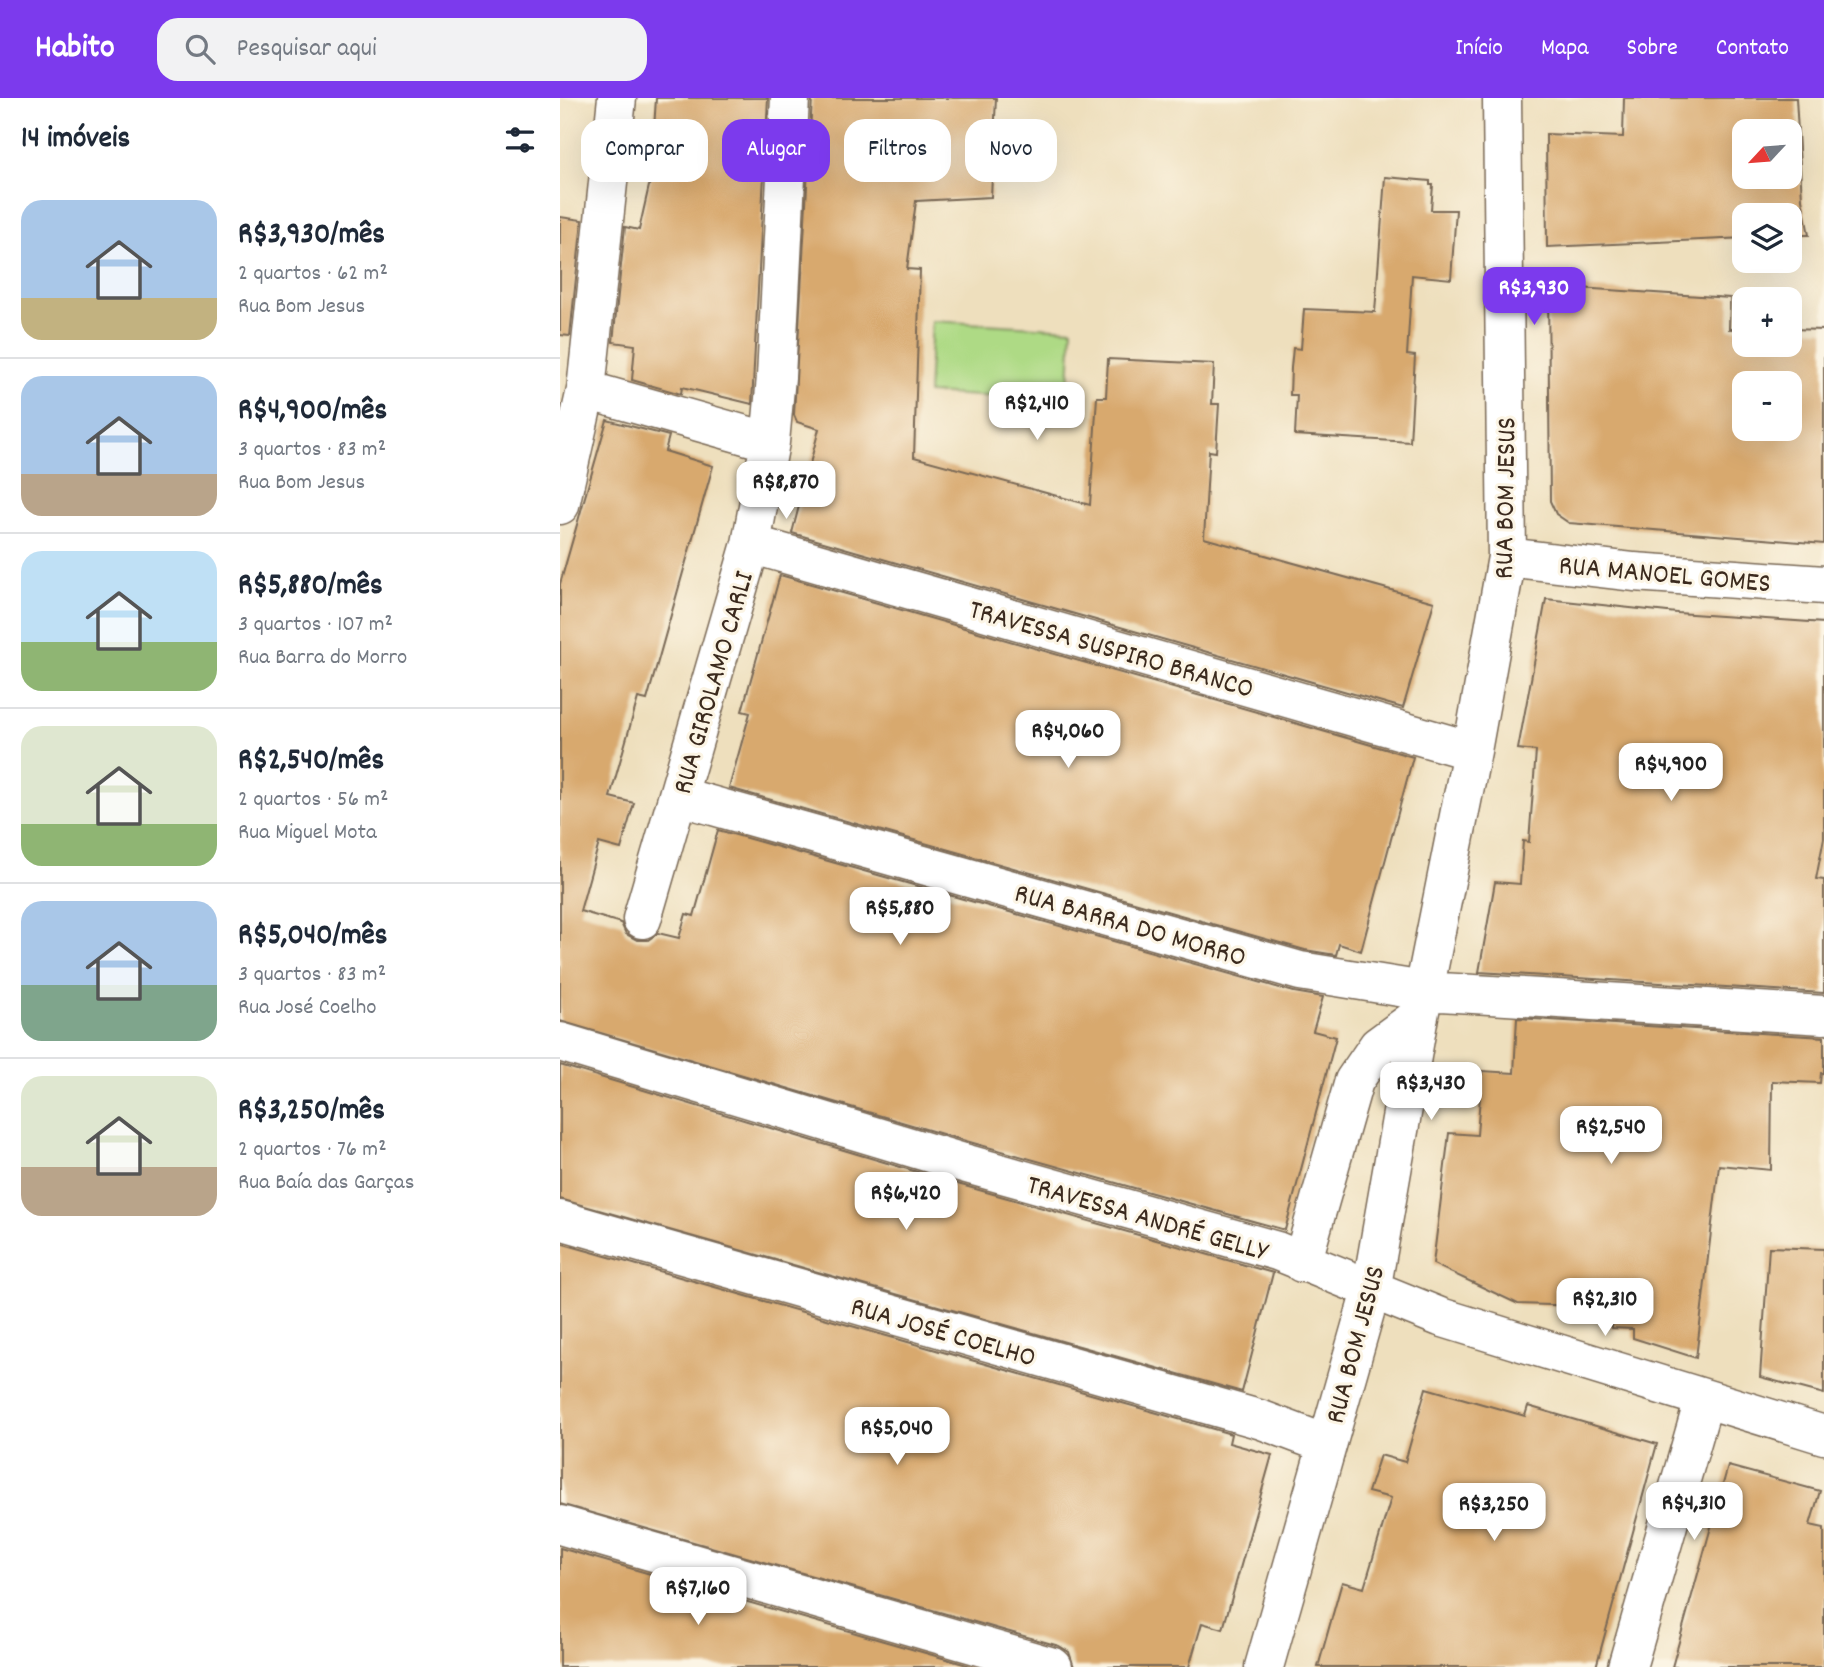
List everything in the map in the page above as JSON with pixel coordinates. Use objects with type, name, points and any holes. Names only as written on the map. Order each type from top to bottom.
[{"type":"street","points":[[560,505],[586,390],[617,98]]},
{"type":"street","name":"RUA GIROLAMO CARLI","points":[[642,919],[751,544],[770,442],[776,377],[790,98]]},
{"type":"street","name":"RUA BOM JESUS","points":[[1264,1667],[1371,1291],[1422,1003],[1507,557],[1502,98]]},
{"type":"street","points":[[586,390],[770,442]]},
{"type":"street","name":"TRAVESSA SUSPIRO BRANCO","points":[[751,544],[1472,751]]},
{"type":"street","name":"RUA MANOEL GOMES","points":[[1507,557],[1633,572],[1824,585]]},
{"type":"street","name":"RUA BARRA DO MORRO","points":[[678,796],[1422,1003],[1824,1015]]},
{"type":"street","points":[[1302,1263],[1354,1081],[1378,1046],[1422,1003]]},
{"type":"street","name":"TRAVESSA ANDRÉ GELLY","points":[[560,1042],[960,1162],[1277,1251],[1440,1317],[1704,1400],[1824,1434]]},
{"type":"street","name":"RUA JOSÉ COELHO","points":[[560,1220],[1262,1420],[1326,1444]]},
{"type":"street","points":[[1627,1667],[1704,1400]]},
{"type":"street","points":[[560,1525],[1053,1667]]},
{"type":"green space","points":[[932,321],[1072,329],[1068,401],[928,393]]},
{"type":"building","points":[[656,98],[768,98],[767,119],[722,119],[722,182],[764,182],[752,404],[682,387],[681,394],[632,380],[635,345],[613,342],[625,227],[639,230],[650,182],[708,182],[708,119],[655,119]]},
{"type":"building","points":[[812,98],[996,98],[995,119],[965,119],[965,182],[992,182],[991,197],[916,201],[907,269],[920,270],[914,457],[1090,505],[1097,397],[1106,397],[1108,359],[1214,364],[1212,404],[1219,404],[1216,452],[1209,451],[1204,538],[1434,602],[1403,708],[792,533],[819,429],[797,422],[794,415],[807,182],[830,182],[830,119],[811,119]]},
{"type":"building","points":[[1624,98],[1796,98],[1797,119],[1732,119],[1732,189],[1801,189],[1809,235],[1802,235],[1802,203],[1732,203],[1732,239],[1547,247],[1546,134],[1623,137]]},
{"type":"building","points":[[1385,177],[1430,181],[1430,185],[1433,185],[1431,210],[1456,210],[1451,279],[1412,275],[1407,355],[1415,356],[1410,442],[1295,435],[1297,395],[1290,395],[1291,368],[1293,348],[1301,349],[1304,309],[1375,312]]},
{"type":"building","points":[[560,217],[582,220],[570,336],[560,335]]},
{"type":"building","points":[[1548,286],[1730,298],[1732,357],[1802,357],[1802,329],[1824,330],[1824,544],[1569,523],[1556,514],[1550,501]]},
{"type":"building","points":[[607,420],[669,436],[665,451],[713,466],[647,700],[638,698],[610,797],[634,803],[621,849],[599,843],[580,911],[621,923],[626,934],[637,940],[648,940],[658,933],[679,938],[686,914],[694,916],[718,830],[1294,992],[1323,997],[1313,1031],[1336,1037],[1285,1230],[966,1141],[560,1021],[560,584]]},
{"type":"building","points":[[780,575],[1413,757],[1361,951],[1339,944],[1336,955],[1305,950],[729,788],[750,713],[742,711]]},
{"type":"building","points":[[1546,599],[1677,613],[1824,623],[1824,838],[1816,879],[1824,880],[1824,993],[1479,972],[1495,882],[1520,884],[1523,841],[1529,842],[1536,751],[1518,749]]},
{"type":"building","points":[[1517,1018],[1824,1037],[1824,1073],[1821,1073],[1820,1083],[1772,1081],[1771,1170],[1719,1165],[1696,1358],[1633,1338],[1633,1329],[1611,1328],[1612,1315],[1583,1314],[1583,1306],[1518,1304],[1433,1264],[1449,1133],[1477,1135],[1482,1071],[1514,1073]]},
{"type":"building","points":[[560,1065],[954,1183],[1273,1273],[1242,1392],[560,1199]]},
{"type":"building","points":[[560,1243],[1231,1434],[1229,1443],[1272,1455],[1223,1629],[1202,1623],[1189,1667],[1074,1667],[1069,1652],[1059,1646],[560,1504]]},
{"type":"building","points":[[1769,1247],[1824,1249],[1824,1394],[1760,1377]]},
{"type":"building","points":[[1426,1388],[1525,1416],[1528,1406],[1657,1444],[1596,1667],[1318,1667],[1342,1582],[1364,1588],[1391,1498],[1368,1492],[1380,1455],[1405,1462]]},
{"type":"building","points":[[1728,1466],[1820,1491],[1810,1525],[1824,1528],[1824,1667],[1672,1667]]},
{"type":"building","points":[[560,1548],[974,1667],[560,1667]]}]
